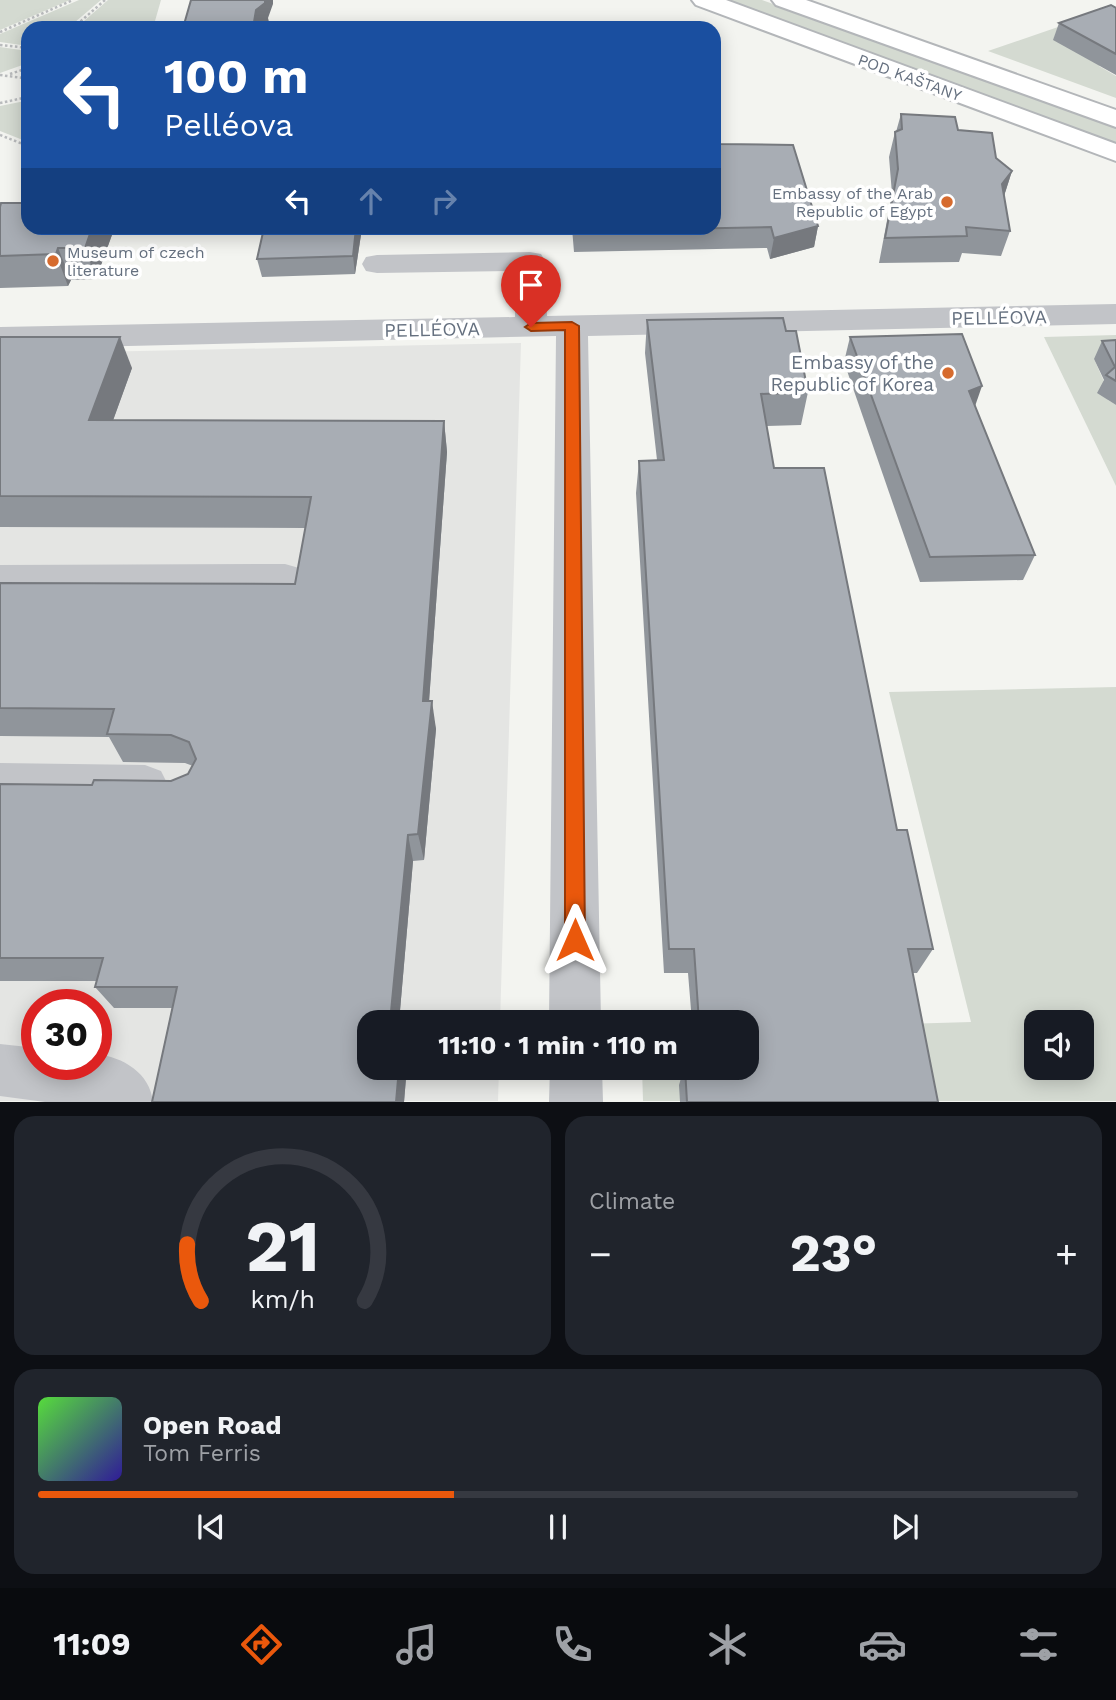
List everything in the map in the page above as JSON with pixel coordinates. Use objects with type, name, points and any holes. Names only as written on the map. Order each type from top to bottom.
[{"type":"main road","name":"POD KAŠTANY","points":[[704,0],[1116,153]]},
{"type":"main road","name":"POD KAŠTANY","points":[[784,0],[1116,119]]},
{"type":"street","points":[[377,264],[530,261],[531,327]]},
{"type":"street","name":"PELLÉOVA","points":[[0,338],[1116,314]]},
{"type":"street","points":[[572,326],[575,1010]]},
{"type":"street","points":[[0,580],[285,579]]},
{"type":"street","points":[[0,783],[184,785]]},
{"type":"street","points":[[0,1070],[108,1082],[126,1097],[126,1101]]},
{"type":"street","points":[[576,1080],[576,1101]]},
{"type":"path","points":[[25,21],[73,0]]},
{"type":"path","points":[[81,21],[105,0]]},
{"type":"path","points":[[0,32],[21,23]]},
{"type":"path","points":[[0,45],[21,47]]},
{"type":"path","points":[[10,74],[21,69]]},
{"type":"path","points":[[0,75],[10,74],[21,77]]},
{"type":"path","points":[[0,103],[21,99]]},
{"type":"path","points":[[0,135],[21,143]]},
{"type":"shaded area","points":[[0,0],[70,0],[0,30]]},
{"type":"shaded area","points":[[79,0],[101,0],[76,21],[30,21]]},
{"type":"shaded area","points":[[108,0],[161,0],[155,21],[84,21]]},
{"type":"shaded area","points":[[727,0],[762,0],[1116,128],[1116,143]]},
{"type":"shaded area","points":[[1116,7],[1116,20],[1099,66],[1116,76],[1116,98],[988,51]]},
{"type":"shaded area","points":[[21,25],[21,45],[0,42],[0,34]]},
{"type":"shaded area","points":[[0,47],[21,50],[21,66],[0,73]]},
{"type":"shaded area","points":[[21,102],[21,139],[0,131],[0,106]]},
{"type":"shaded area","points":[[1116,335],[1116,358],[1094,359],[1106,386],[1108,400],[1116,405],[1116,486],[1044,337]]},
{"type":"shaded area","points":[[521,343],[500,1010],[357,1010],[357,1080],[499,1080],[498,1101],[0,1101],[0,354]]},
{"type":"shaded area","points":[[1116,687],[1116,1101],[918,1101],[903,1024],[971,1022],[889,692]]},
{"type":"shaded area","points":[[642,1080],[690,1080],[680,1101],[643,1101]]},
{"type":"building","points":[[191,0],[265,0],[256,10],[254,21],[185,21]]},
{"type":"building","points":[[1111,5],[1116,8],[1116,54],[1059,23]]},
{"type":"building","name":"Embassy of the Arab Republic of Egypt","points":[[901,114],[955,117],[958,130],[992,133],[996,158],[1012,171],[1002,184],[1010,231],[966,227],[967,236],[885,238],[898,169],[895,132],[902,129]]},
{"type":"building","points":[[721,144],[793,145],[818,226],[774,238],[771,227],[721,228]]},
{"type":"building","points":[[1,203],[21,203],[21,235],[90,235],[85,248],[58,248],[56,254],[0,256]]},
{"type":"building","points":[[262,235],[355,235],[353,256],[257,259]]},
{"type":"building","points":[[783,318],[786,331],[796,331],[808,392],[761,394],[774,468],[824,468],[897,830],[907,830],[933,949],[908,949],[938,1102],[687,1102],[686,1080],[759,1080],[759,1010],[698,1010],[694,949],[669,949],[639,461],[664,460],[647,320]]},
{"type":"building","points":[[962,334],[982,386],[969,391],[1035,555],[930,557],[850,337]]},
{"type":"building","points":[[0,337],[120,337],[89,420],[444,421],[423,701],[432,701],[418,834],[408,835],[391,1010],[357,1010],[357,1080],[398,1080],[396,1102],[152,1102],[177,987],[95,987],[103,958],[0,958],[0,784],[92,785],[94,780],[171,781],[188,774],[196,759],[189,742],[171,735],[107,734],[114,709],[0,708],[0,583],[295,584],[311,497],[0,496]]},
{"type":"building","points":[[1116,340],[1116,381],[1106,375],[1115,367],[1102,341]]},
{"type":"place","name":"Embassy of the Arab Republic of Egypt","points":[[947,202]]},
{"type":"place","name":"Museum of czech literature","points":[[53,261]]},
{"type":"place","name":"Embassy of the Republic of Korea","points":[[948,373]]},
{"type":"route","points":[[531,327],[572,326],[575,940]]}]
